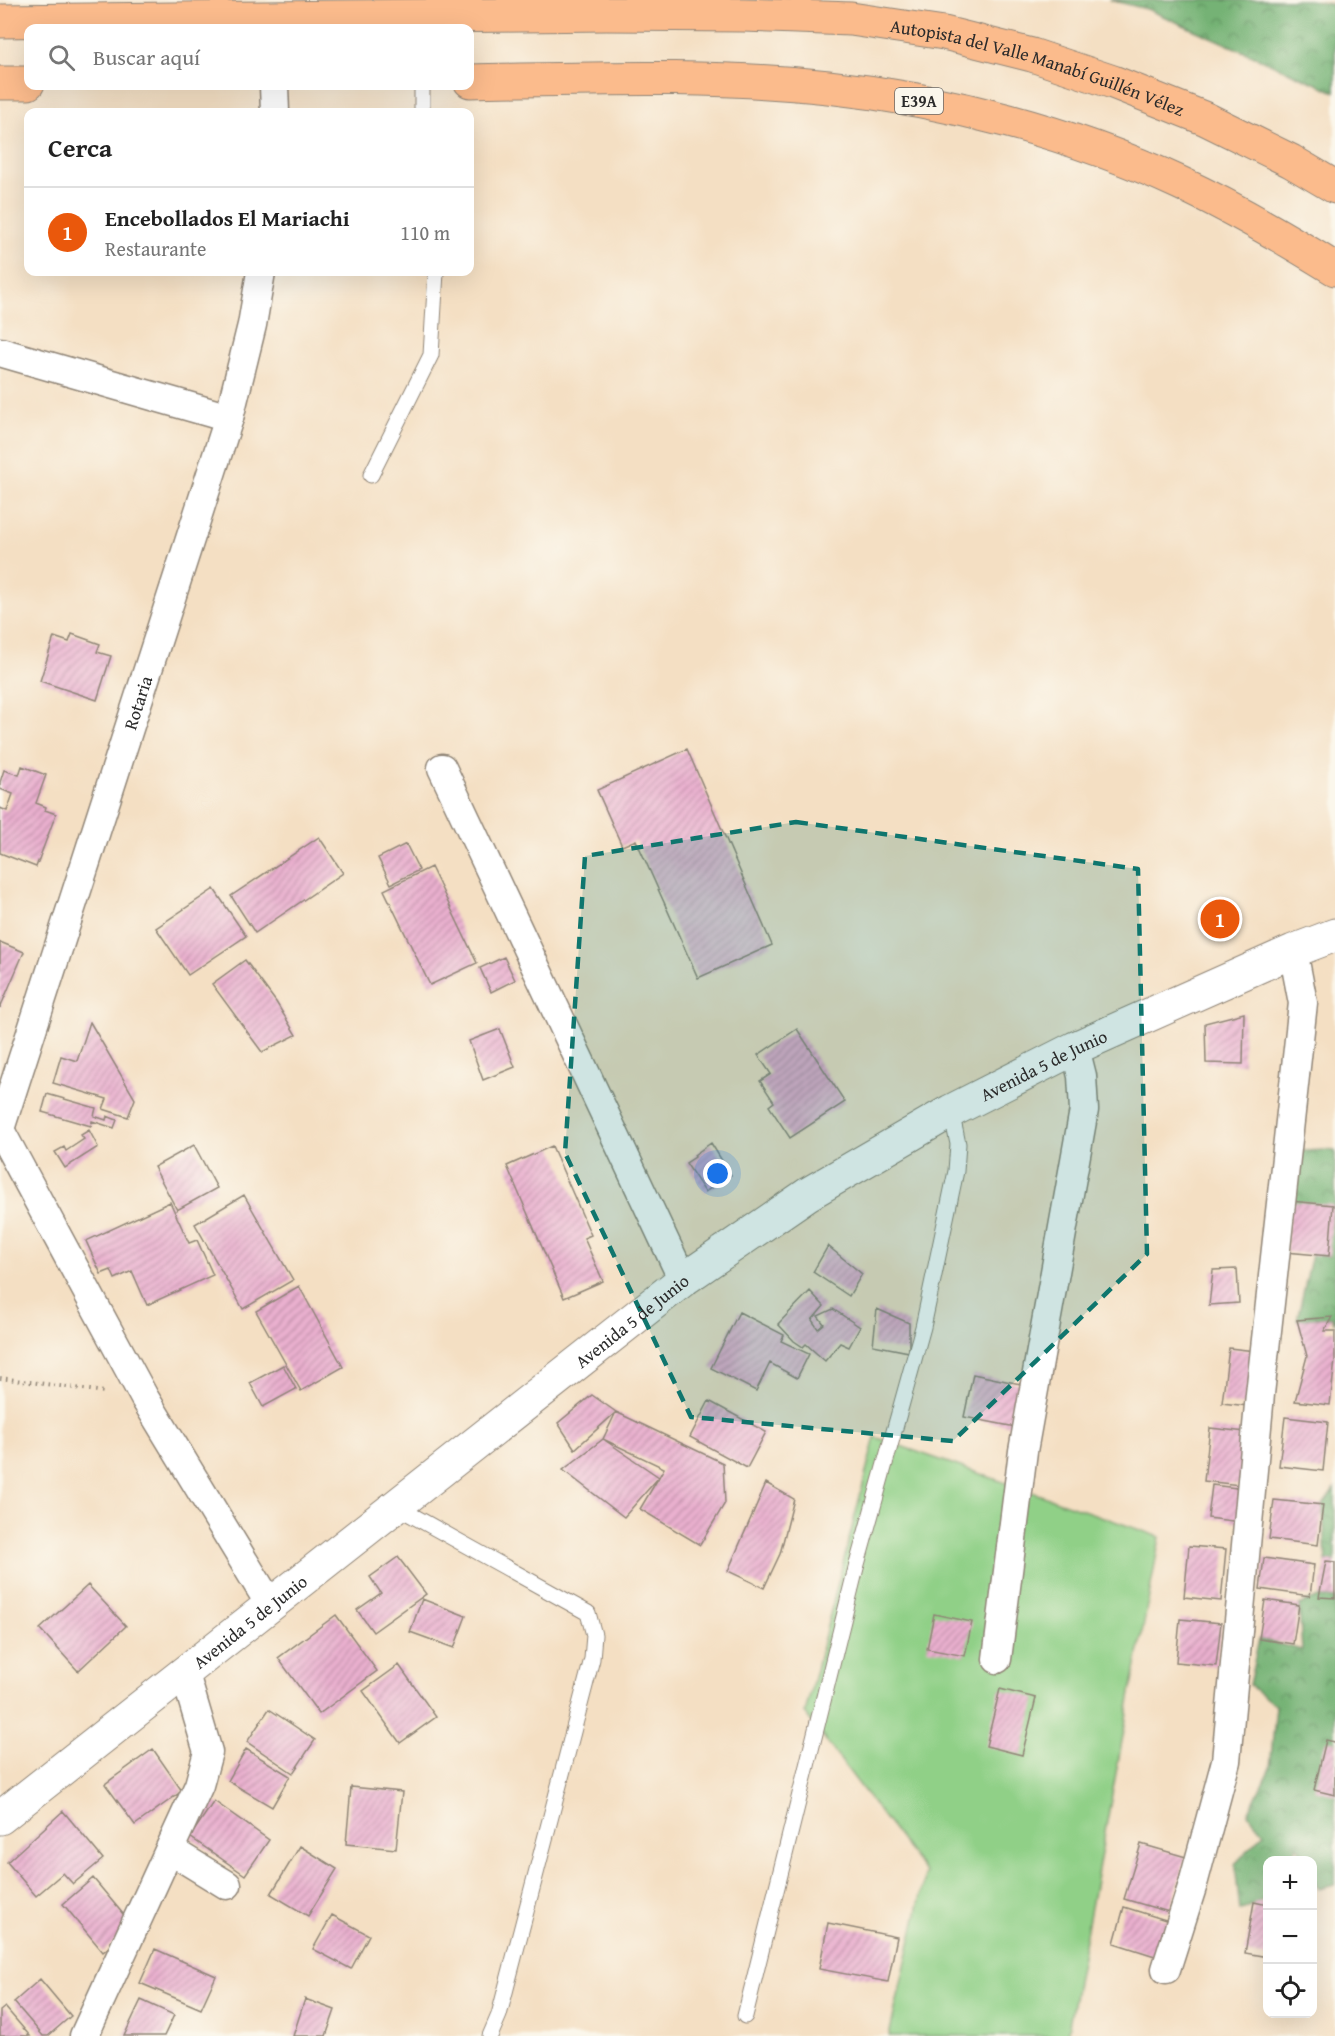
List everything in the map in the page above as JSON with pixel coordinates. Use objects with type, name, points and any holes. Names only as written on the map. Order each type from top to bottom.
[{"type":"main road","name":"Autopista del Valle Manabí Guillén Vélez","points":[[0,21],[298,9],[743,15],[851,19],[944,33],[1032,55],[1113,82],[1206,119],[1291,161],[1335,187]]},
{"type":"main road","name":"E39A","points":[[474,81],[636,79],[732,81],[828,87],[920,101],[1017,123],[1108,152],[1180,183],[1271,229],[1335,269]]},
{"type":"main road","points":[[0,84],[24,83]]},
{"type":"street","points":[[274,90],[275,108]]},
{"type":"street","name":"Rotaria","points":[[0,1130],[229,417],[247,347],[260,276]]},
{"type":"street","points":[[0,352],[229,417]]},
{"type":"street","points":[[442,768],[683,1280]]},
{"type":"street","name":"Avenida 5 de Junio","points":[[0,1818],[683,1280],[808,1194],[951,1111],[1075,1048],[1293,951],[1335,936]]},
{"type":"street","points":[[1166,1969],[1193,1884],[1226,1761],[1260,1394],[1303,1003],[1293,951]]},
{"type":"street","points":[[997,1659],[1023,1451],[1084,1110],[1082,1076],[1075,1048]]},
{"type":"street","points":[[0,1130],[144,1397],[271,1606]]},
{"type":"street","points":[[84,2036],[199,1785],[208,1752],[185,1674]]},
{"type":"street","points":[[170,1850],[227,1885]]},
{"type":"lane","points":[[422,90],[422,108]]},
{"type":"lane","points":[[371,476],[431,355],[436,276]]},
{"type":"lane","points":[[745,2016],[856,1568],[923,1327],[956,1172],[958,1144],[951,1111]]},
{"type":"lane","points":[[397,1507],[588,1613],[594,1635],[592,1659],[499,2015],[490,2036]]},
{"type":"path","points":[[0,1378],[144,1397]]},
{"type":"highlighted area","points":[[796,822],[1138,869],[1147,1254],[953,1441],[691,1417],[565,1153],[585,856]]},
{"type":"green space","points":[[1110,0],[1309,0],[1335,5],[1335,92],[1147,9]]},
{"type":"green space","points":[[1303,1151],[1335,1151],[1335,1324],[1332,1317],[1297,1320],[1312,1254],[1329,1256],[1290,1201]]},
{"type":"green space","points":[[875,1437],[1160,1537],[1067,2036],[889,2036],[926,1873],[805,1713]]},
{"type":"green space","points":[[1335,1488],[1335,1562],[1326,1561],[1323,1505]]},
{"type":"green space","points":[[1319,1597],[1335,1598],[1335,1885],[1319,1889],[1317,1886],[1317,1856],[1302,1856],[1297,1844],[1294,1856],[1263,1856],[1263,1900],[1240,1911],[1235,1864],[1264,1833],[1248,1814],[1270,1768],[1276,1706],[1249,1685],[1259,1639],[1302,1650],[1299,1605]]},
{"type":"building","points":[[72,634],[100,644],[97,652],[111,656],[97,700],[40,681],[54,637],[69,642]]},
{"type":"building","points":[[687,749],[772,945],[698,978],[636,840],[622,846],[597,790]]},
{"type":"building","points":[[22,766],[46,775],[36,803],[56,814],[36,867],[0,853],[0,808],[7,811],[13,794],[0,789],[0,782],[4,770],[19,775]]},
{"type":"building","points":[[319,837],[343,873],[255,933],[231,896]]},
{"type":"building","points":[[406,844],[419,870],[391,884],[378,858]]},
{"type":"building","points":[[431,867],[477,963],[430,985],[384,890]]},
{"type":"building","points":[[214,889],[246,936],[188,975],[156,928]]},
{"type":"building","points":[[0,942],[24,952],[0,1008]]},
{"type":"building","points":[[504,957],[515,980],[491,992],[480,968]]},
{"type":"building","points":[[245,960],[276,1002],[296,1035],[262,1052],[212,984]]},
{"type":"building","points":[[1244,1013],[1243,1064],[1206,1063],[1205,1023]]},
{"type":"building","points":[[90,1022],[135,1099],[128,1117],[103,1109],[107,1099],[53,1083],[61,1056],[77,1061]]},
{"type":"building","points":[[500,1029],[515,1067],[483,1080],[469,1041]]},
{"type":"building","points":[[797,1029],[845,1102],[790,1138],[769,1106],[774,1102],[760,1081],[771,1074],[758,1055]]},
{"type":"building","points":[[47,1094],[96,1108],[94,1116],[106,1120],[107,1116],[117,1120],[114,1128],[92,1121],[91,1126],[42,1112]]},
{"type":"building","points":[[89,1130],[98,1147],[65,1168],[55,1152],[64,1147],[66,1151],[84,1139],[81,1135]]},
{"type":"building","points":[[711,1143],[731,1175],[705,1192],[686,1163]]},
{"type":"building","points":[[194,1145],[217,1188],[177,1210],[154,1167]]},
{"type":"building","points":[[552,1146],[591,1235],[584,1238],[603,1281],[564,1298],[507,1166]]},
{"type":"building","points":[[244,1195],[293,1280],[243,1309],[195,1224]]},
{"type":"building","points":[[1290,1201],[1333,1205],[1329,1256],[1286,1252]]},
{"type":"building","points":[[170,1202],[189,1243],[197,1240],[213,1275],[147,1305],[132,1271],[115,1279],[111,1270],[101,1274],[86,1241]]},
{"type":"building","points":[[828,1246],[862,1274],[849,1296],[813,1272]]},
{"type":"building","points":[[1237,1269],[1239,1303],[1209,1305],[1213,1270]]},
{"type":"building","points":[[299,1286],[343,1367],[301,1391],[256,1311]]},
{"type":"building","points":[[810,1291],[824,1306],[812,1320],[818,1329],[824,1324],[818,1316],[833,1309],[860,1327],[849,1347],[840,1343],[825,1361],[806,1344],[803,1347],[794,1341],[778,1324]]},
{"type":"building","points":[[877,1309],[909,1323],[909,1352],[873,1345]]},
{"type":"building","points":[[739,1312],[784,1335],[781,1341],[809,1354],[797,1378],[770,1363],[756,1391],[711,1368]]},
{"type":"building","points":[[1332,1317],[1324,1331],[1335,1331],[1335,1360],[1330,1405],[1295,1401],[1307,1356],[1297,1320]]},
{"type":"building","points":[[1229,1348],[1255,1351],[1248,1406],[1222,1403]]},
{"type":"building","points":[[283,1365],[296,1389],[263,1407],[250,1383]]},
{"type":"building","points":[[973,1374],[1030,1386],[1021,1428],[964,1417]]},
{"type":"building","points":[[592,1395],[616,1412],[575,1449],[558,1423]]},
{"type":"building","points":[[709,1401],[766,1432],[747,1468],[690,1437]]},
{"type":"building","points":[[616,1412],[723,1463],[725,1503],[700,1545],[640,1509],[664,1468],[603,1439]]},
{"type":"building","points":[[1285,1417],[1328,1422],[1323,1471],[1279,1466]]},
{"type":"building","points":[[1210,1428],[1246,1432],[1240,1485],[1204,1481]]},
{"type":"building","points":[[603,1439],[659,1477],[624,1517],[563,1470]]},
{"type":"building","points":[[766,1483],[794,1499],[780,1554],[764,1588],[728,1571]]},
{"type":"building","points":[[1212,1485],[1245,1489],[1241,1522],[1208,1518]]},
{"type":"building","points":[[1274,1500],[1323,1505],[1318,1545],[1269,1539]]},
{"type":"building","points":[[1189,1546],[1226,1549],[1221,1601],[1184,1597]]},
{"type":"building","points":[[398,1557],[426,1594],[373,1632],[357,1610],[381,1593],[370,1577]]},
{"type":"building","points":[[1264,1558],[1314,1565],[1310,1596],[1260,1589]]},
{"type":"building","points":[[1326,1561],[1335,1562],[1335,1598],[1319,1597]]},
{"type":"building","points":[[88,1585],[126,1626],[78,1671],[40,1629]]},
{"type":"building","points":[[422,1599],[466,1616],[454,1648],[410,1632]]},
{"type":"building","points":[[1265,1600],[1299,1605],[1293,1644],[1259,1639]]},
{"type":"building","points":[[934,1614],[972,1622],[965,1656],[927,1649]]},
{"type":"building","points":[[336,1615],[377,1671],[319,1714],[278,1658]]},
{"type":"building","points":[[1180,1619],[1221,1623],[1216,1666],[1176,1662]]},
{"type":"building","points":[[399,1665],[436,1717],[400,1743],[363,1691]]},
{"type":"building","points":[[1000,1689],[1036,1698],[1022,1755],[986,1746]]},
{"type":"building","points":[[269,1709],[315,1740],[293,1773],[247,1742]]},
{"type":"building","points":[[1326,1740],[1335,1742],[1335,1795],[1314,1790]]},
{"type":"building","points":[[153,1749],[182,1791],[135,1825],[105,1784]]},
{"type":"building","points":[[246,1749],[290,1776],[272,1807],[228,1781]]},
{"type":"building","points":[[351,1787],[402,1792],[396,1849],[346,1844]]},
{"type":"building","points":[[214,1801],[269,1840],[245,1875],[190,1837]]},
{"type":"building","points":[[63,1811],[103,1859],[73,1884],[63,1873],[36,1896],[7,1862]]},
{"type":"building","points":[[1141,1844],[1186,1857],[1169,1912],[1124,1899]]},
{"type":"building","points":[[300,1846],[337,1869],[308,1916],[271,1894]]},
{"type":"building","points":[[93,1878],[133,1926],[103,1952],[63,1904]]},
{"type":"building","points":[[1254,1902],[1263,1904],[1263,1956],[1245,1953]]},
{"type":"building","points":[[1124,1907],[1169,1921],[1158,1957],[1114,1943]]},
{"type":"building","points":[[332,1915],[369,1935],[351,1969],[313,1949]]},
{"type":"building","points":[[828,1923],[897,1937],[888,1982],[819,1969]]},
{"type":"building","points":[[155,1949],[216,1976],[201,2009],[140,1983]]},
{"type":"building","points":[[40,1979],[71,2016],[48,2036],[43,2036],[14,2002]]},
{"type":"building","points":[[305,1999],[335,2010],[326,2036],[293,2036]]},
{"type":"building","points":[[141,2000],[174,2015],[164,2036],[124,2036]]},
{"type":"building","points":[[5,2007],[30,2036],[0,2036],[0,2011]]},
{"type":"place","name":"Encebollados El Mariachi","points":[[1220,919]]}]
